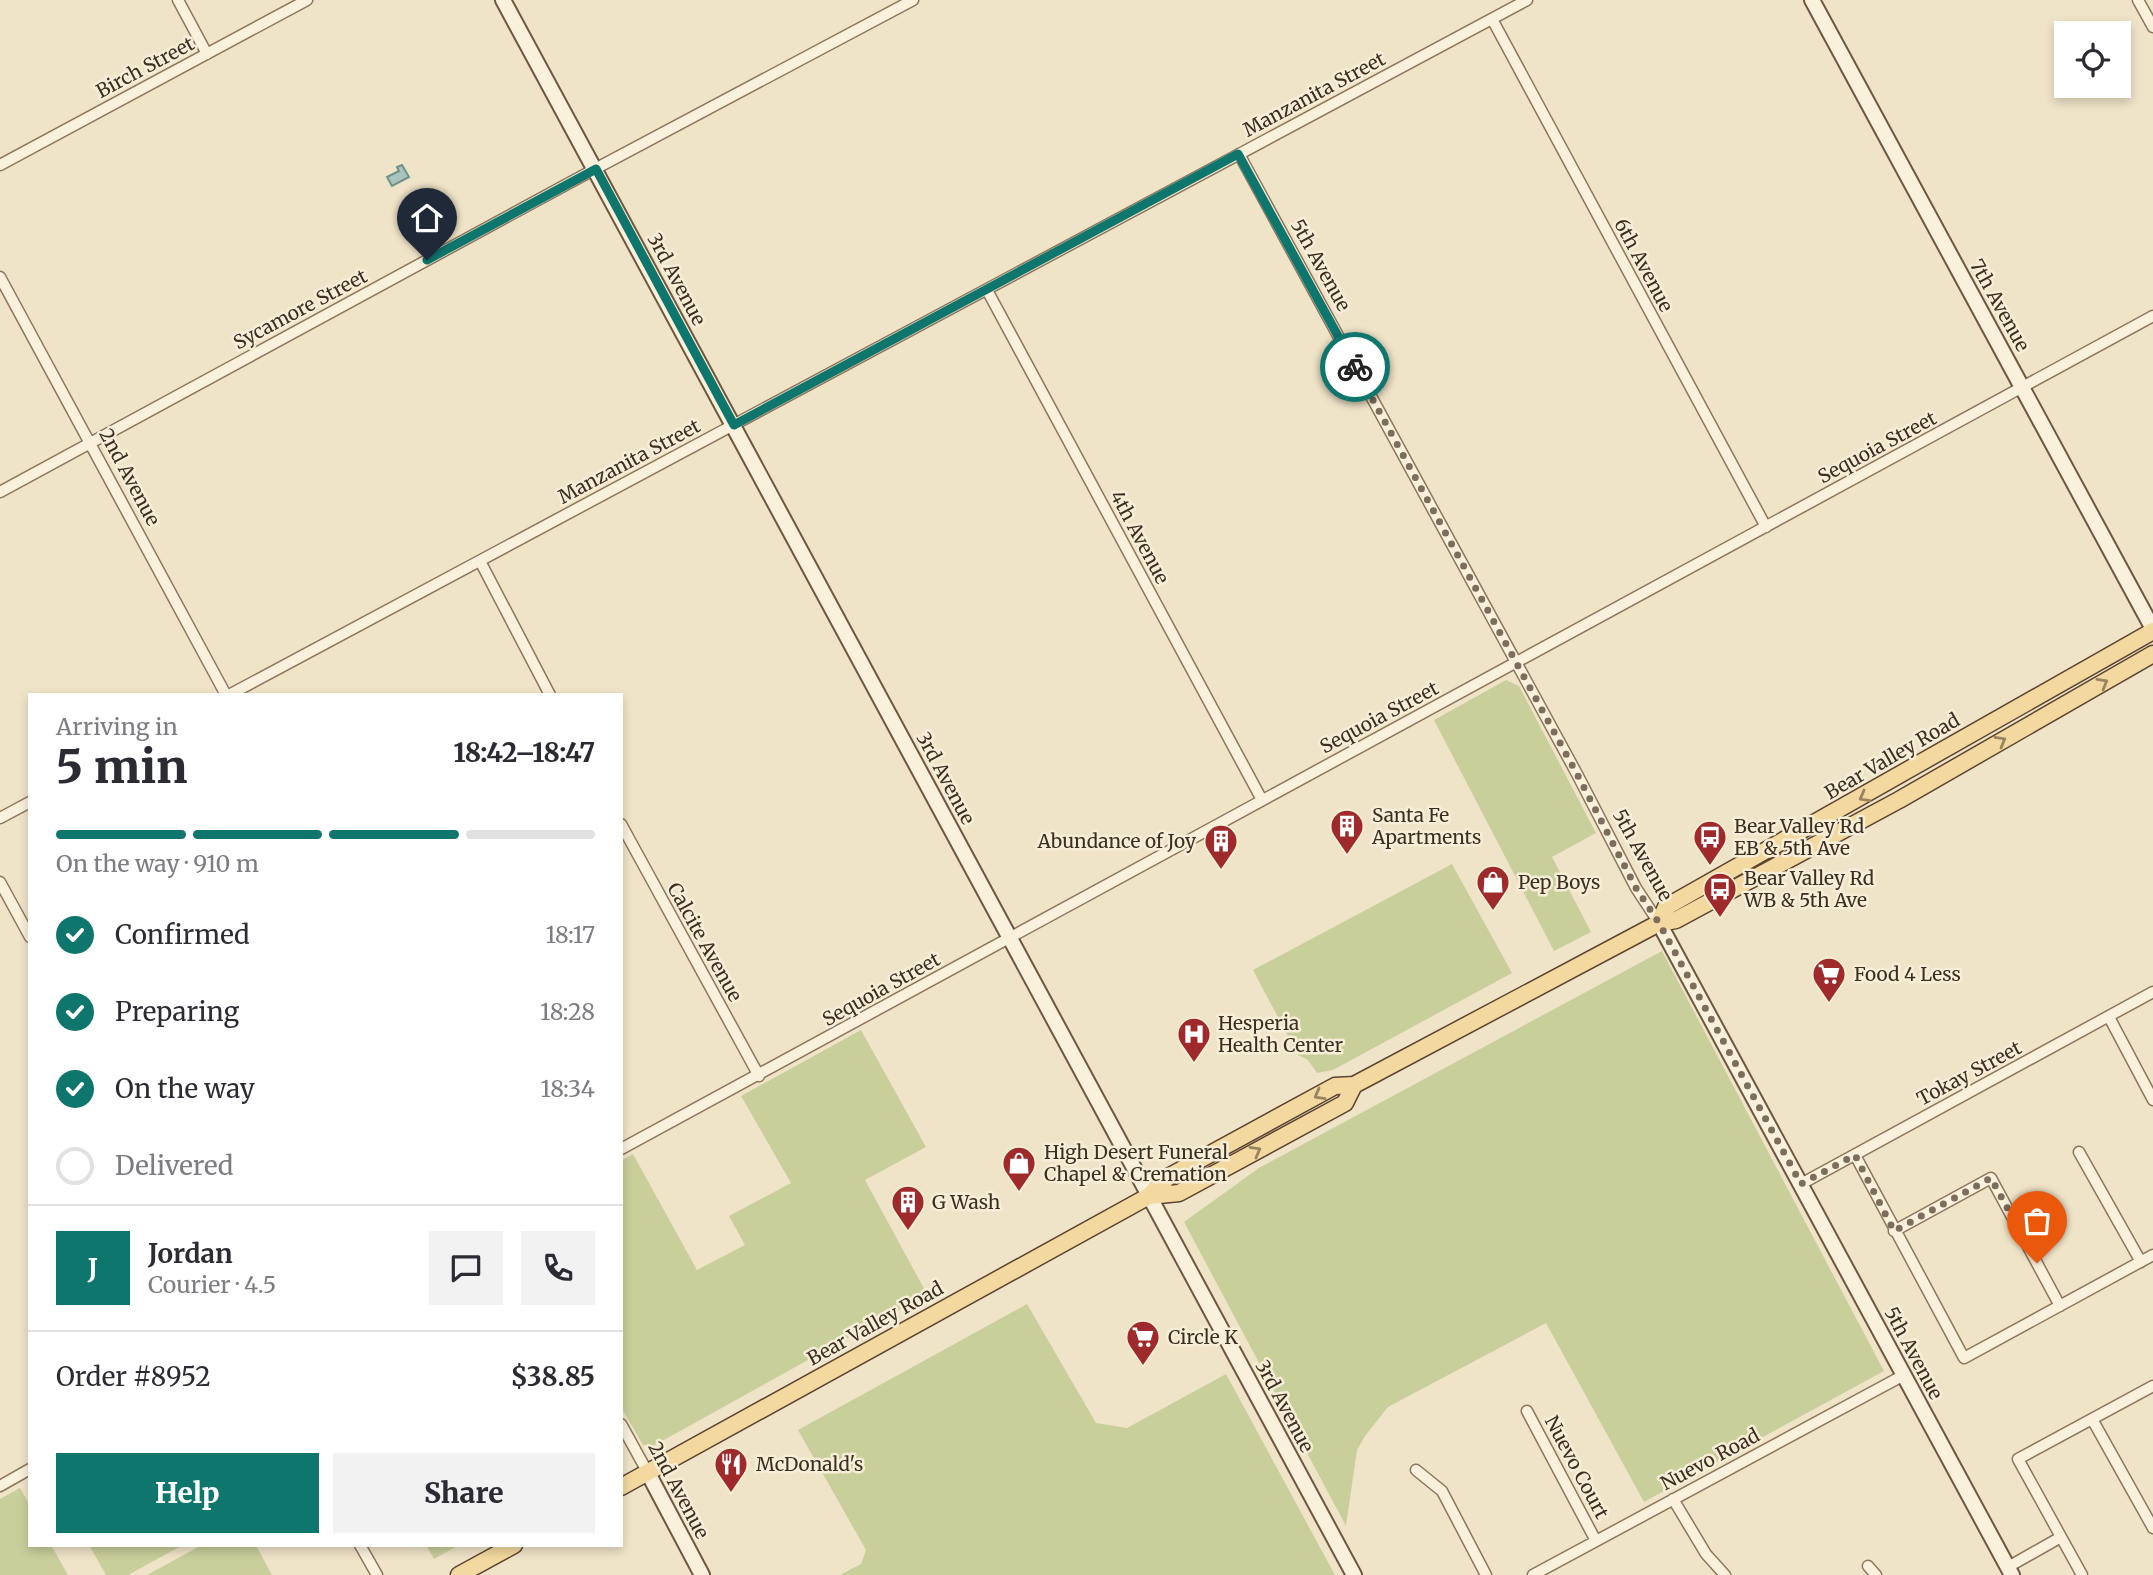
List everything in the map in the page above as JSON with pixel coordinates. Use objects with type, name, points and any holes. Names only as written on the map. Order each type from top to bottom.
[{"type":"main road","name":"Bear Valley Road","points":[[1659,923],[1666,907],[2153,630]]},
{"type":"main road","name":"Bear Valley Road","points":[[623,1486],[1149,1196],[1168,1177],[1335,1086],[1354,1085],[1659,923],[1676,920],[1899,800],[2153,654]]},
{"type":"main road","points":[[1899,800],[1897,791],[1902,786],[1962,750],[1987,726]]},
{"type":"main road","points":[[459,1575],[510,1547]]},
{"type":"street","points":[[177,0],[207,54]]},
{"type":"street","name":"Birch Street","points":[[0,165],[307,0]]},
{"type":"street","name":"3rd Avenue","points":[[503,0],[1354,1575]]},
{"type":"street","name":"Sycamore Street","points":[[0,492],[913,0]]},
{"type":"street","name":"Manzanita Street","points":[[231,693],[1527,0]]},
{"type":"street","name":"7th Avenue","points":[[1812,0],[2153,630]]},
{"type":"street","points":[[2138,0],[2153,27]]},
{"type":"street","name":"6th Avenue","points":[[1492,19],[1766,527]]},
{"type":"street","name":"5th Avenue","points":[[1238,154],[2010,1571]]},
{"type":"street","name":"2nd Avenue","points":[[0,277],[226,693]]},
{"type":"street","name":"4th Avenue","points":[[987,290],[1262,800]]},
{"type":"street","name":"Sequoia Street","points":[[623,1148],[2153,316]]},
{"type":"street","points":[[480,561],[549,693]]},
{"type":"street","points":[[0,818],[28,803]]},
{"type":"street","name":"Calcite Avenue","points":[[623,828],[759,1076]]},
{"type":"street","points":[[0,882],[28,933]]},
{"type":"street","name":"Tokay Street","points":[[1801,1184],[2153,992]]},
{"type":"street","points":[[2109,1017],[2153,1100]]},
{"type":"street","points":[[2079,1153],[2141,1262]]},
{"type":"street","points":[[1855,1155],[1964,1358],[2153,1255]]},
{"type":"street","points":[[1894,1231],[1991,1178],[2060,1306]]},
{"type":"street","name":"Nuevo Road","points":[[1533,1575],[1904,1375]]},
{"type":"street","points":[[2082,1575],[2018,1459],[2153,1386]]},
{"type":"street","name":"Nuevo Court","points":[[1527,1411],[1597,1541]]},
{"type":"street","points":[[2092,1419],[2153,1528]]},
{"type":"street","name":"2nd Avenue","points":[[623,1428],[702,1575]]},
{"type":"street","points":[[0,1486],[28,1470]]},
{"type":"street","points":[[1416,1470],[1442,1491],[1486,1575]]},
{"type":"street","points":[[1673,1499],[1706,1554],[1725,1575]]},
{"type":"street","points":[[2010,1571],[2061,1538]]},
{"type":"street","points":[[361,1547],[377,1575]]},
{"type":"street","points":[[1868,1566],[1876,1575]]},
{"type":"green space","points":[[1506,680],[1519,686],[1596,833],[1552,857],[1591,932],[1554,951],[1434,720]]},
{"type":"green space","points":[[1452,864],[1512,973],[1333,1070],[1317,1073],[1308,1060],[1298,1055],[1253,970]]},
{"type":"green space","points":[[1662,951],[1884,1371],[1644,1502],[1546,1323],[1388,1407],[1357,1450],[1346,1526],[1184,1222],[1259,1168]]},
{"type":"green space","points":[[861,1030],[926,1147],[865,1180],[927,1294],[653,1446],[643,1445],[623,1410],[623,1160],[633,1154],[697,1270],[745,1245],[729,1216],[791,1183],[741,1096]]},
{"type":"green space","points":[[1027,1304],[1096,1423],[1127,1428],[1226,1374],[1335,1575],[840,1575],[861,1564],[866,1550],[798,1430]]},
{"type":"green space","points":[[20,1488],[28,1502],[28,1547],[52,1547],[68,1575],[0,1575],[0,1499]]},
{"type":"green space","points":[[90,1547],[179,1547],[128,1575],[106,1575]]},
{"type":"green space","points":[[198,1547],[257,1547],[272,1575],[147,1575]]},
{"type":"green space","points":[[427,1547],[455,1547],[434,1559]]},
{"type":"water","points":[[402,165],[409,177],[392,186],[387,177],[399,171],[397,167]]},
{"type":"way so far","points":[[1355,367],[1577,774],[1636,888],[1659,923],[1801,1184],[1855,1155],[1894,1231],[1991,1178],[2037,1263]]},
{"type":"place","name":"Santa Fe Apartments","points":[[1347,856]]},
{"type":"place","name":"Bear Valley Rd EB & 5th Ave","points":[[1710,867]]},
{"type":"place","name":"Abundance of Joy","points":[[1221,871]]},
{"type":"place","name":"Pep Boys","points":[[1493,912]]},
{"type":"place","name":"Bear Valley Rd WB & 5th Ave","points":[[1720,919]]},
{"type":"place","name":"Food 4 Less","points":[[1829,1004]]},
{"type":"place","name":"Hesperia Health Center","points":[[1194,1064]]},
{"type":"place","name":"High Desert Funeral Chapel & Cremation","points":[[1019,1193]]},
{"type":"place","name":"G Wash","points":[[908,1232]]},
{"type":"place","name":"Circle K","points":[[1143,1367]]},
{"type":"place","name":"McDonald's","points":[[731,1494]]},
{"type":"route","points":[[427,260],[596,169],[734,425],[1238,154],[1355,367]]}]
